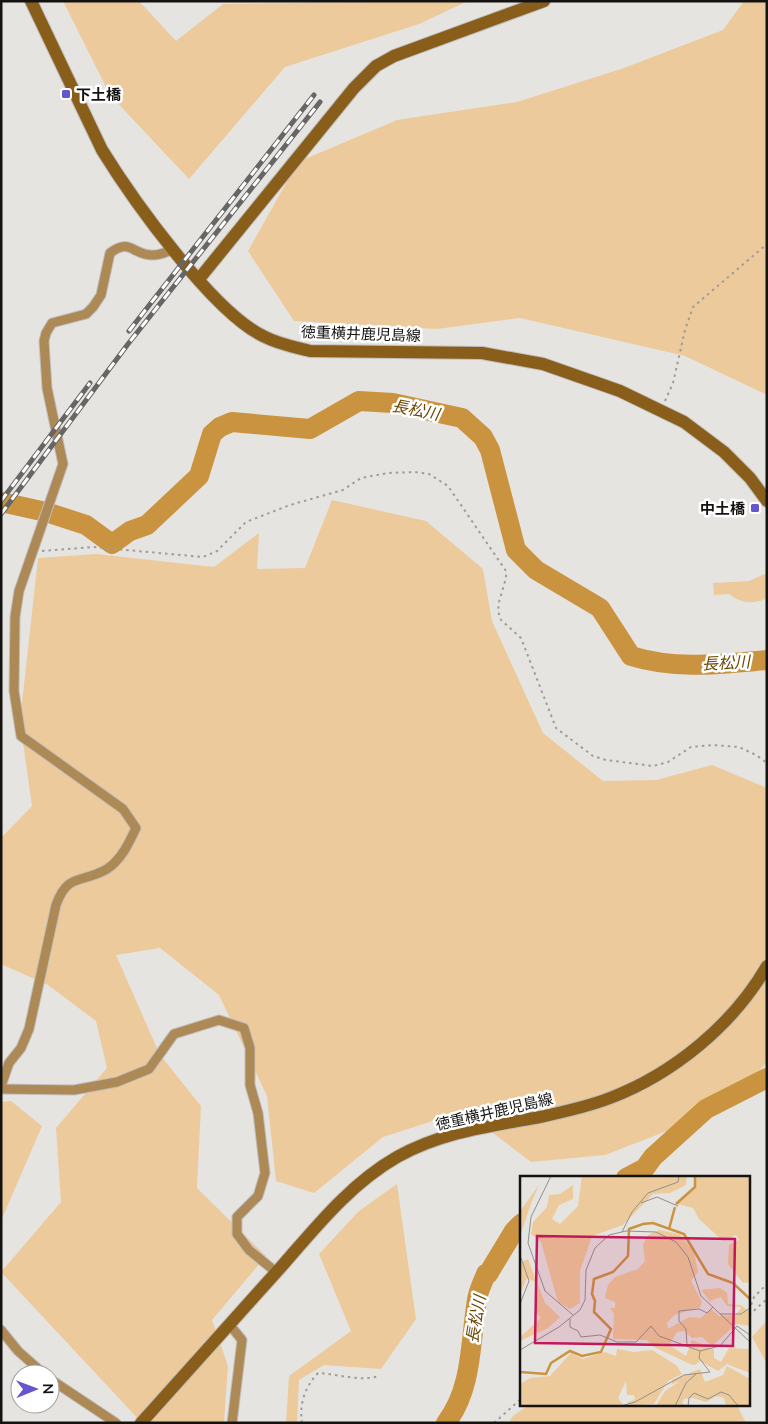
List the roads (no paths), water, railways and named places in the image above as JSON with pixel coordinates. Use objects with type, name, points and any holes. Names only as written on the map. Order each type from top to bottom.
[{"type":"main road","name":"徳重横井鹿児島線","points":[[31,1],[102,150],[116,173],[174,249],[199,279],[238,320],[262,336],[287,346],[310,351],[450,352],[505,355],[543,364],[620,392],[661,410],[706,437],[750,478],[767,501]]},
{"type":"main road","points":[[199,279],[354,88],[376,66],[394,56],[544,1]]},
{"type":"main road","name":"徳重横井鹿児島線","points":[[141,1423],[276,1272],[359,1183],[398,1157],[445,1136],[565,1111],[610,1098],[677,1062],[719,1027],[767,966]]},
{"type":"street","points":[[174,249],[151,255],[125,245],[119,247],[110,253],[101,295],[93,307],[86,314],[52,324],[46,332],[47,388],[63,464],[19,591],[15,617],[14,691],[21,736],[123,809],[136,828],[125,851],[108,868],[72,882],[62,888],[56,905],[29,1029],[21,1048],[9,1063],[1,1087],[74,1090],[118,1082],[150,1069],[174,1034],[219,1020],[244,1028],[250,1048],[250,1085],[258,1113],[265,1173],[258,1196],[237,1217],[237,1234],[250,1250],[276,1272]]},
{"type":"street","points":[[229,1324],[242,1340],[232,1423]]},
{"type":"street","points":[[1,1330],[18,1351],[33,1364]]},
{"type":"street","points":[[60,1386],[116,1423]]},
{"type":"waterway","name":"長松川","points":[[1,502],[46,512],[86,525],[112,544],[130,531],[147,525],[199,476],[212,434],[220,427],[232,422],[310,429],[359,401],[393,403],[462,418],[483,437],[490,450],[516,550],[536,570],[600,608],[631,656],[665,663],[699,665],[767,660]]},
{"type":"waterway","name":"長松川","points":[[630,1176],[645,1168],[653,1157],[706,1109],[767,1078]]},
{"type":"waterway","name":"長松川","points":[[446,1423],[455,1409],[466,1380],[478,1293],[486,1274],[488,1274],[514,1231],[520,1225]]},
{"type":"railway","points":[[129,331],[314,95]]},
{"type":"railway","points":[[1,514],[128,344],[320,102]]},
{"type":"railway","points":[[1,501],[90,383]]},
{"type":"place","name":"下土橋","points":[[66,94]]},
{"type":"place","name":"中土橋","points":[[755,508]]}]
